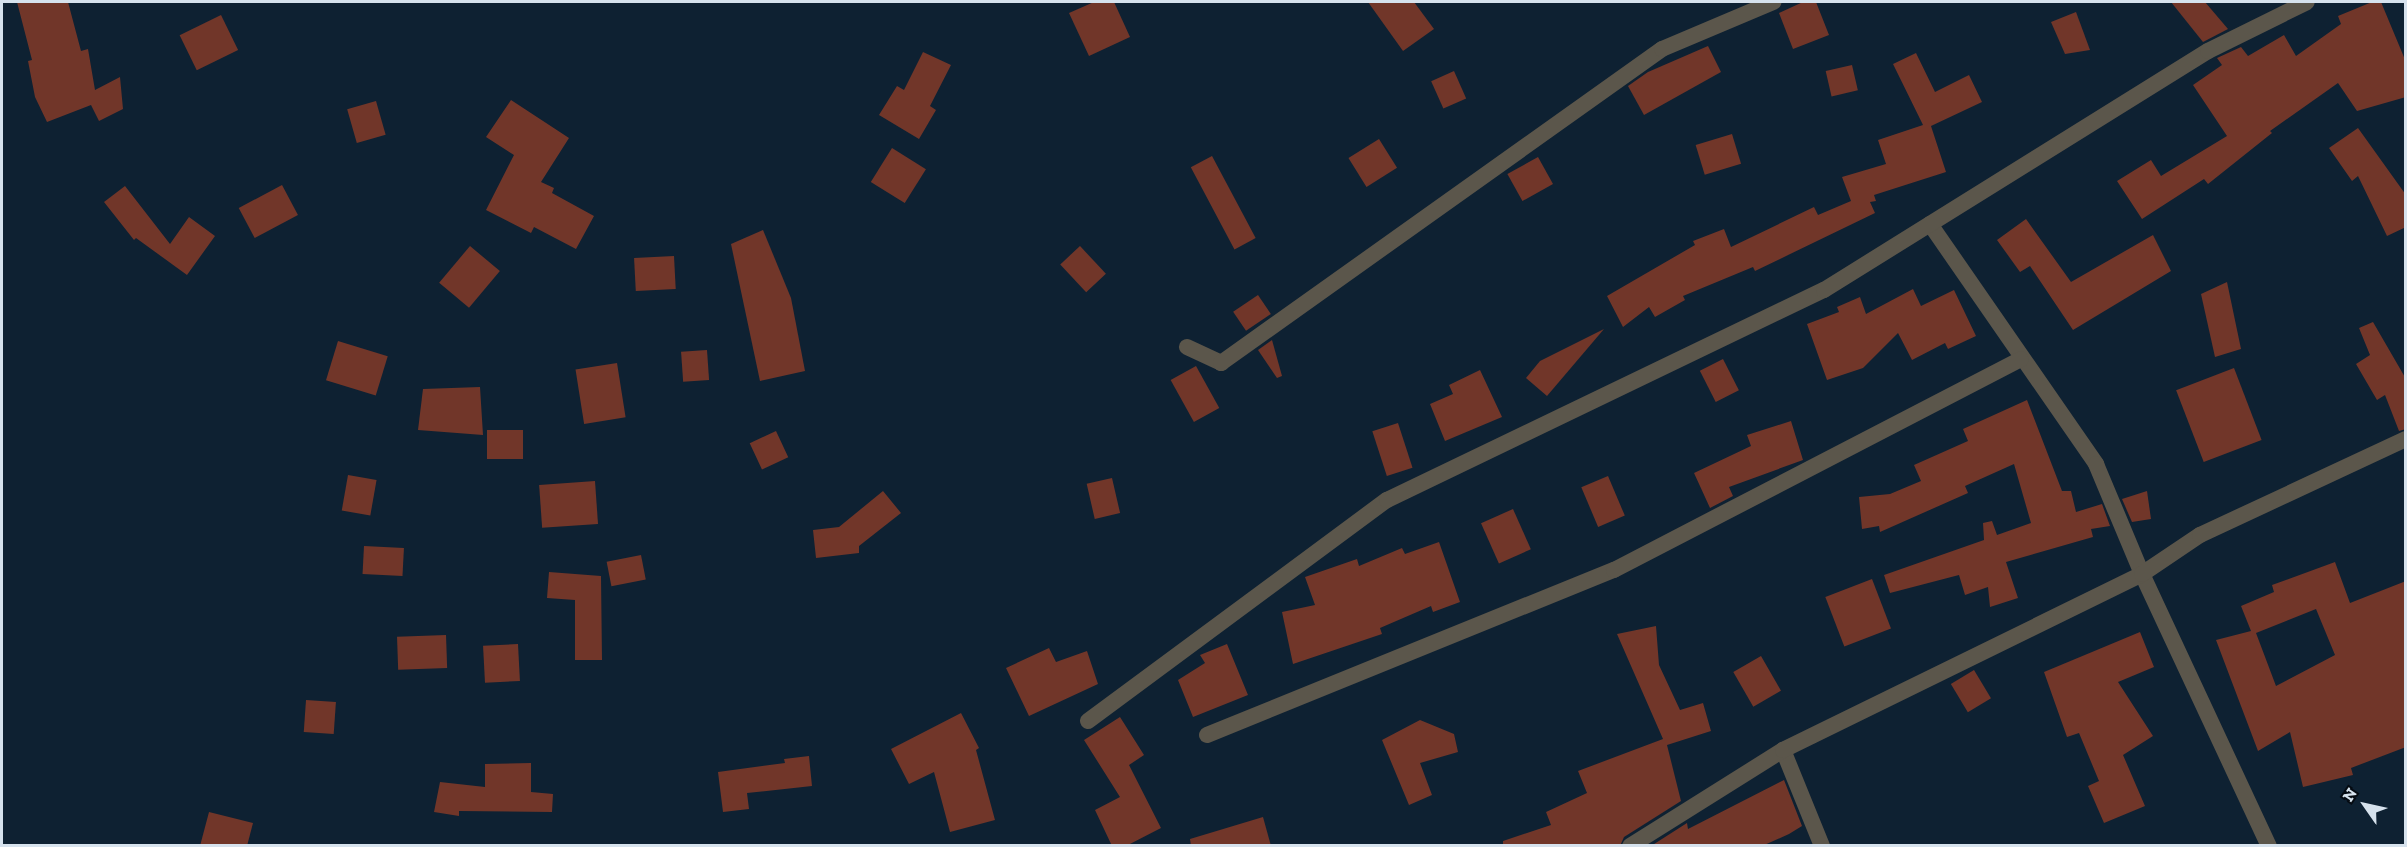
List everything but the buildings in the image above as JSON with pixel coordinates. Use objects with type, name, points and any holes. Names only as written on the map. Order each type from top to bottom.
[{"type":"street","points":[[1187,347],[1221,363],[1662,49],[1773,2]]},
{"type":"street","points":[[1088,721],[1387,500],[1824,290],[2208,51],[2307,2]]},
{"type":"street","points":[[1930,224],[2096,464],[2142,574],[2269,846]]},
{"type":"street","points":[[1207,735],[1614,570],[2021,358]]},
{"type":"street","points":[[1630,846],[1784,750],[2142,574],[2200,535],[2406,439]]},
{"type":"street","points":[[1784,750],[1822,846]]}]
